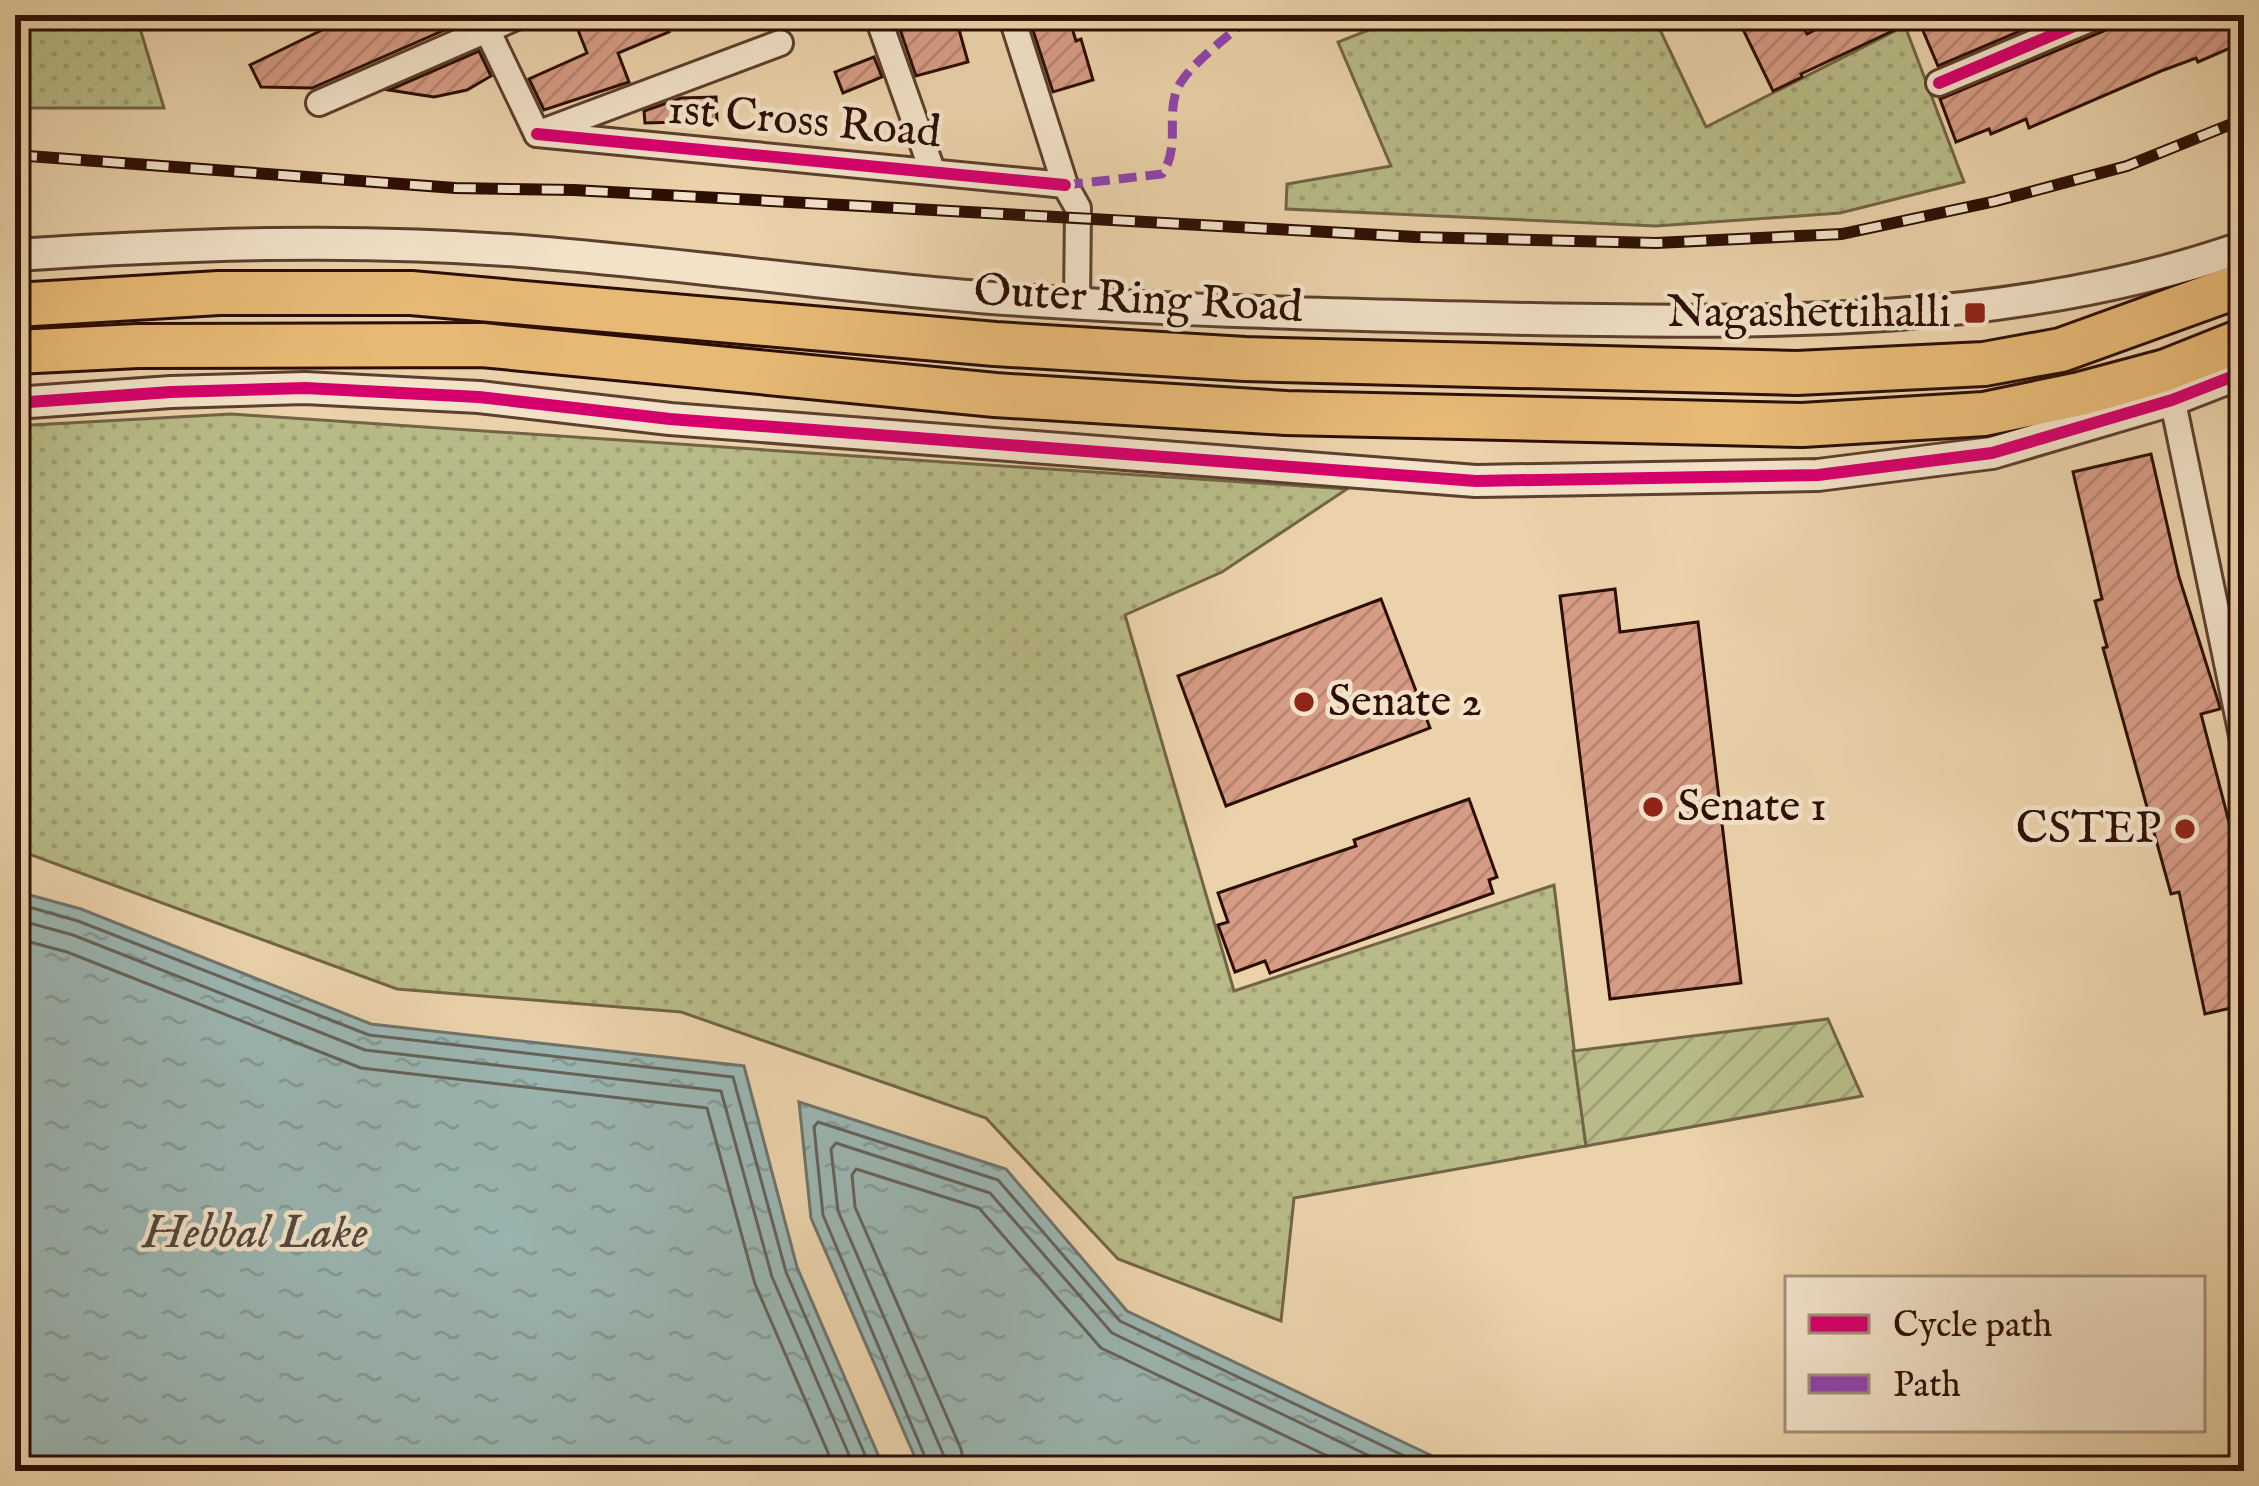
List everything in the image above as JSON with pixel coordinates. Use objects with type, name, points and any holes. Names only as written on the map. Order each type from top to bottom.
[{"type":"highway","name":"Outer Ring Road","points":[[15,305],[219,293],[411,292],[994,344],[1269,360],[1798,373],[1984,364],[2061,350],[2244,284]]},
{"type":"highway","points":[[15,352],[138,346],[482,345],[995,394],[1286,413],[1802,424],[1984,414],[2080,394],[2169,385],[2244,340]]},
{"type":"street","points":[[319,103],[483,22],[521,15]]},
{"type":"street","points":[[877,15],[932,170]]},
{"type":"street","points":[[1011,15],[1065,184],[1078,208],[1077,303]]},
{"type":"street","points":[[1939,83],[2100,15]]},
{"type":"street","points":[[483,22],[537,134],[781,43]]},
{"type":"street","name":"1st Cross Road","points":[[537,134],[1065,184]]},
{"type":"street","points":[[15,255],[281,243],[427,246],[1077,303],[1644,321],[1881,315],[2040,300],[2195,264],[2244,247]]},
{"type":"street","points":[[15,404],[283,388],[435,395],[713,423],[1476,481],[1818,475],[1992,453],[2169,385],[2244,372]]},
{"type":"street","points":[[2169,385],[2244,745]]},
{"type":"green space","points":[[15,15],[136,15],[164,108],[15,108]]},
{"type":"green space","points":[[1407,15],[1653,15],[1706,127],[1905,26],[1964,182],[1840,213],[1656,226],[1286,209],[1287,184],[1391,166],[1338,42]]},
{"type":"green space","points":[[231,414],[1347,489],[1222,572],[1125,615],[1234,991],[1554,885],[1586,1146],[1294,1198],[1281,1321],[1118,1259],[986,1118],[681,1012],[397,989],[15,849],[15,426]]},
{"type":"green space","points":[[1828,1019],[1862,1096],[1586,1146],[1573,1051]]},
{"type":"water","name":"Hebbal Lake","points":[[15,891],[81,909],[371,1024],[744,1066],[797,1267],[885,1471],[15,1471]]},
{"type":"water","points":[[799,1102],[1006,1169],[1127,1311],[1464,1471],[921,1471],[811,1218]]},
{"type":"building","points":[[353,15],[463,15],[465,21],[312,88],[261,87],[250,65]]},
{"type":"building","points":[[572,15],[662,15],[669,32],[618,53],[629,82],[544,110],[529,79],[587,53]]},
{"type":"building","points":[[895,15],[955,15],[968,62],[916,76]]},
{"type":"building","points":[[1028,15],[1068,15],[1093,80],[1053,92]]},
{"type":"building","points":[[1736,15],[1797,15],[1807,34],[1845,15],[2058,15],[1938,66],[1918,19],[1773,91]]},
{"type":"building","points":[[2116,15],[2244,15],[2244,42],[2198,62],[2196,58],[2161,71],[2029,128],[2026,119],[1956,142],[1940,99],[2106,30]]},
{"type":"building","points":[[479,51],[491,76],[467,90],[434,97],[389,90]]},
{"type":"building","points":[[874,57],[882,77],[843,93],[835,72]]},
{"type":"building","points":[[716,97],[717,121],[645,123],[644,111],[681,98]]},
{"type":"building","points":[[2151,454],[2179,577],[2219,704],[2220,709],[2201,714],[2244,880],[2244,1005],[2205,1014],[2179,892],[2171,894],[2103,648],[2107,647],[2095,601],[2102,599],[2073,472]]},
{"type":"building","name":"Senate 1","points":[[1615,589],[1620,632],[1698,622],[1741,983],[1610,999],[1560,596]]},
{"type":"building","name":"Senate 2","points":[[1381,599],[1430,728],[1226,806],[1178,676]]},
{"type":"building","points":[[1469,799],[1497,877],[1489,880],[1493,893],[1270,973],[1265,961],[1235,972],[1218,925],[1228,922],[1218,893],[1356,846],[1354,840]]},
{"type":"railway","points":[[15,155],[455,188],[574,190],[1416,237],[1656,243],[1842,234],[1996,201],[2127,166],[2244,119]]},
{"type":"marked path","points":[[1065,185],[1162,174],[1171,154],[1174,102],[1181,83],[1249,18]]},
{"type":"cycle path","points":[[1939,83],[2100,15]]},
{"type":"cycle path","points":[[537,134],[1065,185]]},
{"type":"cycle path","points":[[15,403],[305,388],[479,397],[670,419],[1476,481],[1818,475],[1992,453],[2172,400],[2244,372]]},
{"type":"place","name":"Nagashettihalli","points":[[1975,313]]},
{"type":"place","name":"Senate 2","points":[[1304,702]]},
{"type":"place","name":"Senate 1","points":[[1653,807]]},
{"type":"place","name":"CSTEP","points":[[2185,829]]}]
